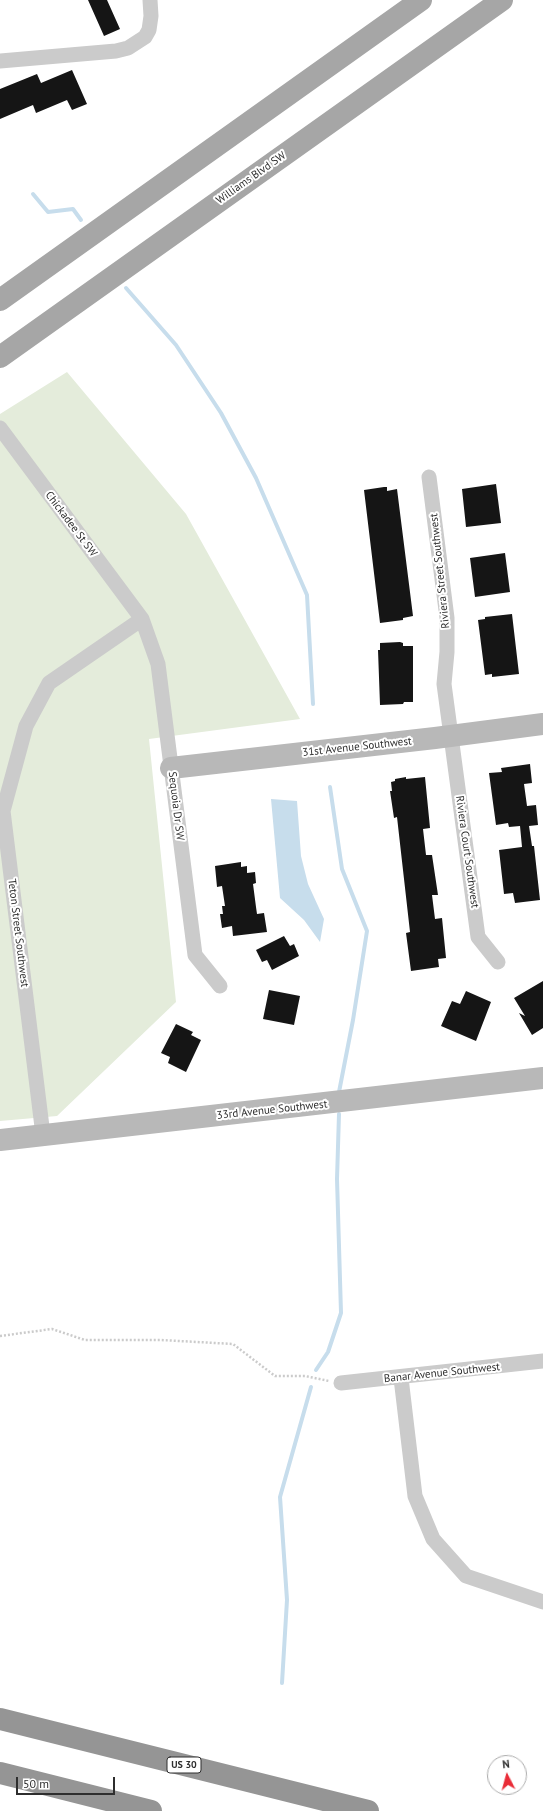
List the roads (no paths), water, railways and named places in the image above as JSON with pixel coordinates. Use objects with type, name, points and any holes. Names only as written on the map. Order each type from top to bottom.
[{"type":"highway","name":"US 30","points":[[0,1719],[368,1811]]},
{"type":"highway","points":[[0,1773],[150,1811]]},
{"type":"main road","points":[[0,300],[421,0]]},
{"type":"main road","name":"Williams Blvd SW","points":[[0,357],[502,0]]},
{"type":"street","points":[[0,61],[116,51],[128,48],[145,37],[151,24],[150,0]]},
{"type":"street","name":"Chickadee St SW","points":[[0,428],[142,619]]},
{"type":"street","name":"Riviera Street Southwest","points":[[429,477],[447,618],[447,652],[444,684],[451,736]]},
{"type":"street","name":"Sequoia Dr SW","points":[[142,619],[158,664],[195,955],[220,986]]},
{"type":"street","name":"Teton Street Southwest","points":[[43,1135],[3,811],[26,726],[49,683],[142,619]]},
{"type":"street","name":"31st Avenue Southwest","points":[[171,768],[543,724]]},
{"type":"street","name":"Riviera Court Southwest","points":[[451,736],[478,937],[498,962]]},
{"type":"street","name":"33rd Avenue Southwest","points":[[0,1140],[543,1078]]},
{"type":"street","name":"Banar Avenue Southwest","points":[[341,1383],[401,1378],[543,1361]]},
{"type":"street","points":[[401,1378],[415,1496],[433,1539],[466,1576],[543,1602]]},
{"type":"water","points":[[271,799],[297,801],[301,856],[308,884],[324,919],[320,942],[304,920],[280,898]]},
{"type":"waterway","points":[[33,194],[48,212],[73,209],[81,220]]},
{"type":"waterway","points":[[126,288],[176,345],[221,413],[256,478],[307,595],[313,704]]},
{"type":"waterway","points":[[330,787],[342,869],[367,931],[353,1020],[339,1092]]},
{"type":"waterway","points":[[316,1370],[328,1352],[341,1313],[337,1179],[339,1114]]},
{"type":"waterway","points":[[282,1683],[287,1600],[280,1497],[311,1387]]}]
